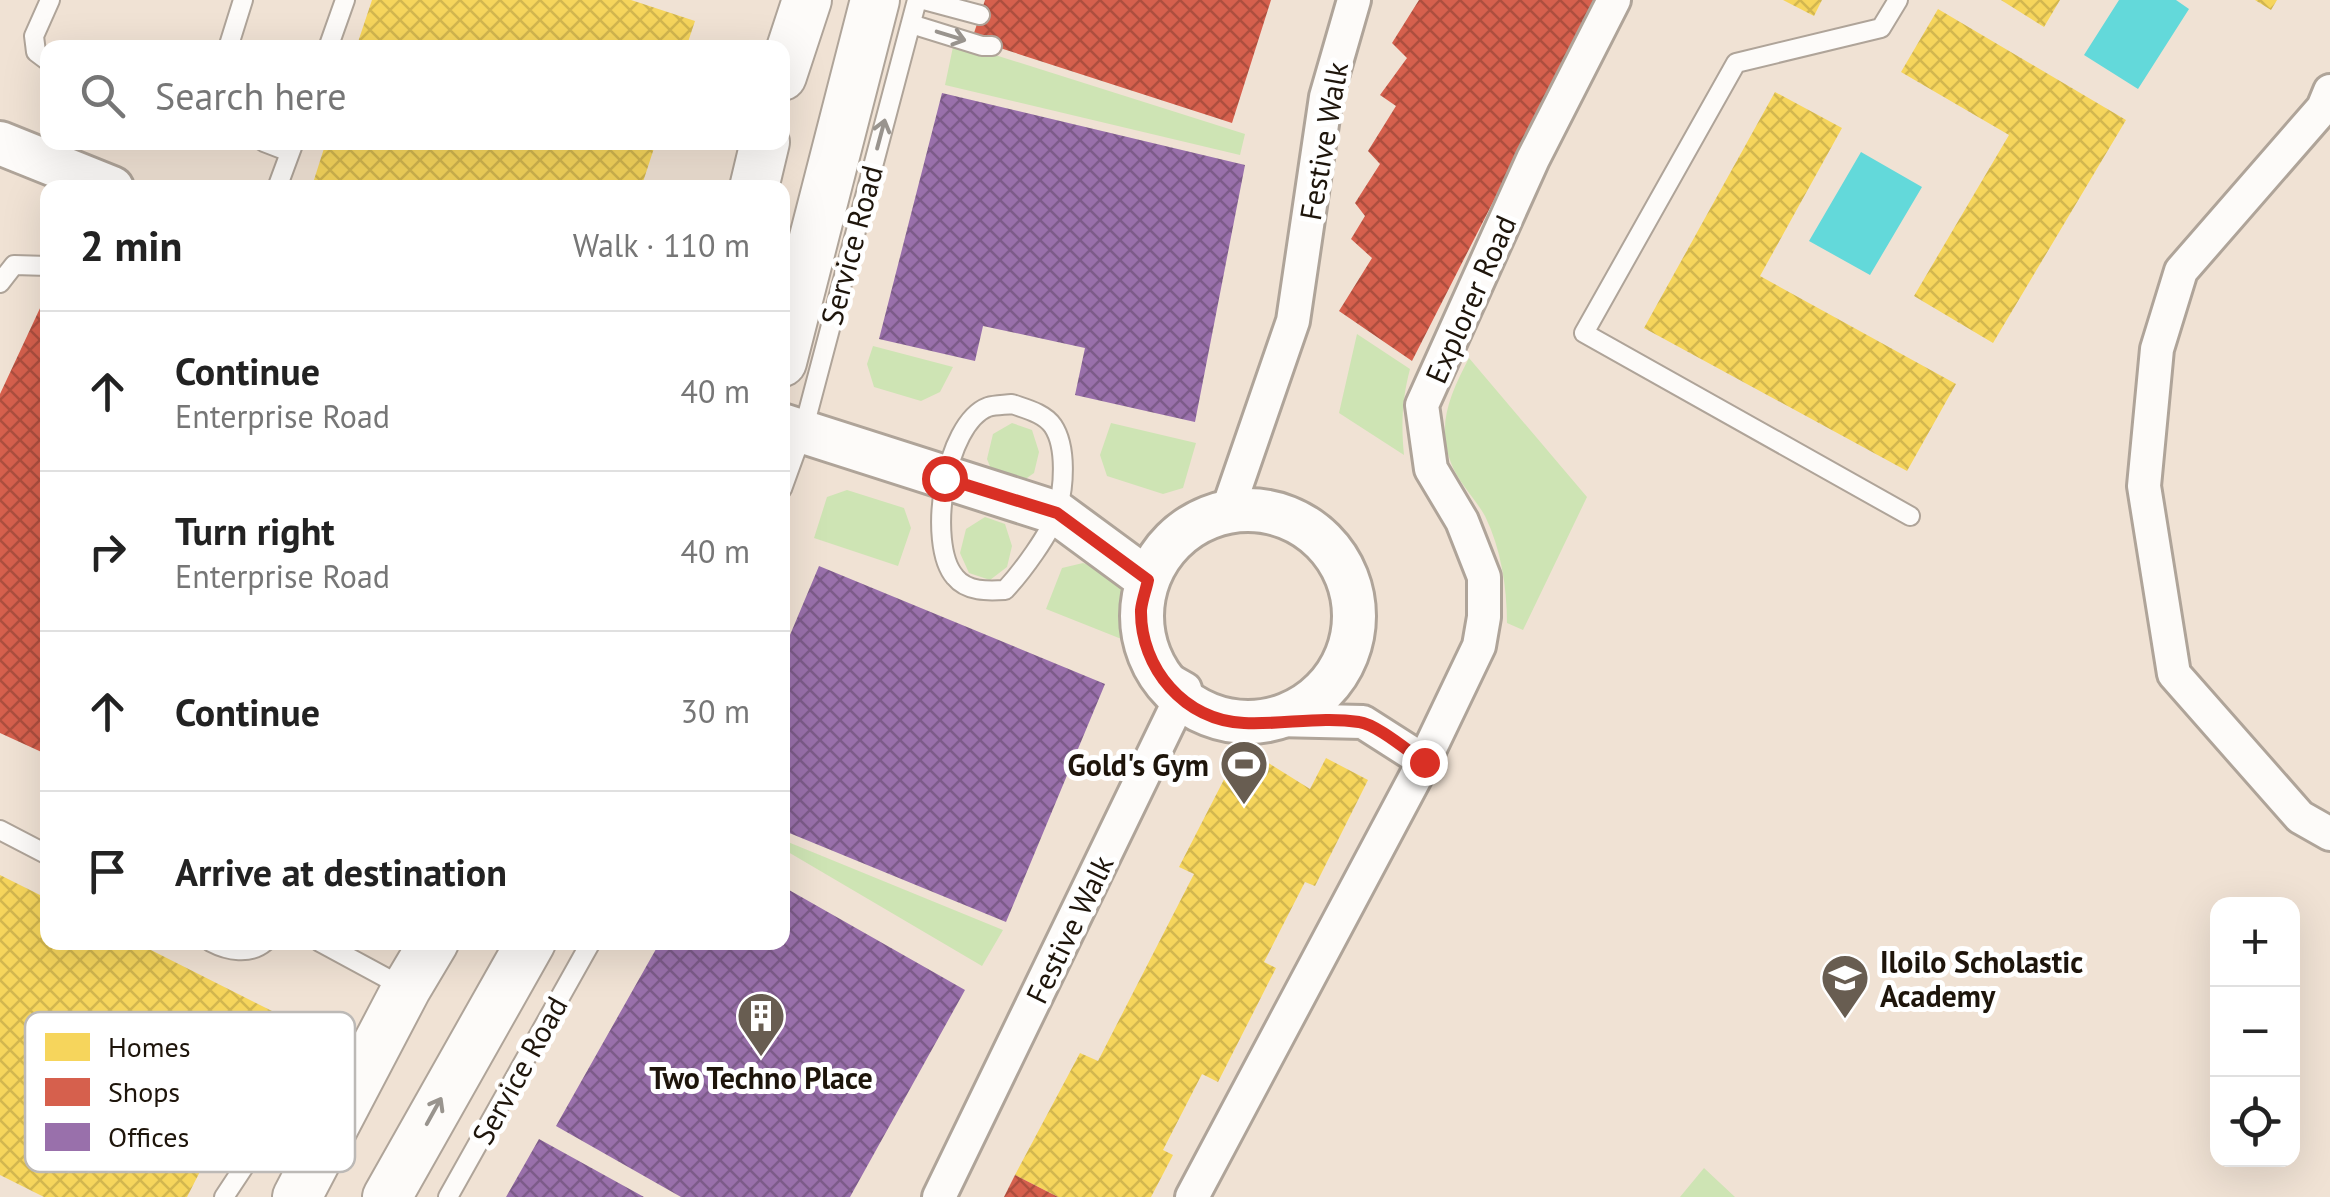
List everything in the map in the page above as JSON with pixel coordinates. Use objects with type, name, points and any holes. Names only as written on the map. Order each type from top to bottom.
[{"type":"main road","points":[[790,52],[807,0]]},
{"type":"main road","points":[[790,308],[798,253],[893,12]]},
{"type":"main road","points":[[756,180],[763,150]]},
{"type":"main road","points":[[355,1089],[429,950]]},
{"type":"main road","points":[[387,1197],[527,950]]},
{"type":"main road","points":[[297,1197],[311,1172]]},
{"type":"street","name":"Festive Walk","points":[[1227,512],[1293,321],[1326,96],[1354,0]]},
{"type":"street","name":"Explorer Road","points":[[1192,1197],[1424,762],[1479,646],[1484,577],[1462,521],[1431,469],[1422,405],[1533,159],[1614,0]]},
{"type":"street","points":[[2330,91],[2323,108],[2182,270],[2156,350],[2144,486],[2174,674],[2300,817],[2330,834]]},
{"type":"street","points":[[0,144],[92,180]]},
{"type":"street","points":[[793,428],[1057,513],[1148,580]]},
{"type":"street","points":[[1276,720],[1308,705],[1334,682],[1350,652],[1356,620],[1352,588],[1338,558],[1316,534],[1287,518],[1255,510],[1227,512],[1194,521],[1166,548],[1148,580],[1141,608],[1144,642],[1157,673],[1180,698],[1209,716],[1242,723],[1363,722],[1424,762]]},
{"type":"street","name":"Festive Walk","points":[[939,1197],[1185,689],[1157,673]]},
{"type":"lane","points":[[40,55],[34,36],[50,0]]},
{"type":"lane","points":[[230,40],[243,0]]},
{"type":"lane","points":[[331,40],[344,0]]},
{"type":"lane","points":[[921,0],[980,14]]},
{"type":"lane","name":"Service Road","points":[[793,428],[893,12],[921,0]]},
{"type":"lane","points":[[1898,0],[1881,28],[1736,63],[1584,333],[1910,516]]},
{"type":"lane","points":[[893,12],[982,46],[992,46]]},
{"type":"lane","points":[[280,180],[291,150]]},
{"type":"lane","points":[[0,283],[14,264],[40,266]]},
{"type":"lane","points":[[1012,404],[1052,424],[1063,461],[1057,513],[1026,569],[1005,590],[978,591],[956,579],[944,558],[944,478],[967,426],[986,408],[1012,404]]},
{"type":"lane","points":[[0,830],[40,851]]},
{"type":"lane","points":[[335,950],[406,988]]},
{"type":"lane","name":"Service Road","points":[[448,1197],[587,950]]},
{"type":"lane","points":[[224,1197],[240,1172]]},
{"type":"green space","points":[[954,42],[1245,134],[1240,155],[945,85]]},
{"type":"green space","points":[[1357,334],[1410,369],[1403,412],[1404,455],[1339,413]]},
{"type":"green space","points":[[873,346],[953,367],[940,392],[921,401],[874,387],[867,364]]},
{"type":"green space","points":[[1469,358],[1587,497],[1523,630],[1507,623],[1504,582],[1495,542],[1485,516],[1454,470],[1447,448],[1445,421]]},
{"type":"green space","points":[[1012,423],[1032,430],[1039,452],[1034,473],[1017,485],[995,479],[987,459],[993,434]]},
{"type":"green space","points":[[1111,423],[1196,443],[1183,488],[1163,494],[1107,476],[1100,455]]},
{"type":"green space","points":[[847,490],[904,508],[911,528],[898,566],[814,538],[827,497]]},
{"type":"green space","points":[[985,517],[1005,524],[1012,546],[1007,567],[990,580],[969,573],[960,553],[966,529]]},
{"type":"green space","points":[[1083,563],[1138,584],[1144,604],[1129,642],[1046,609],[1062,568]]},
{"type":"green space","points":[[790,843],[1003,930],[982,966],[790,853]]},
{"type":"green space","points":[[1704,1168],[1735,1197],[1680,1197]]},
{"type":"water","points":[[2119,0],[2176,0],[2189,9],[2138,89],[2084,55]]},
{"type":"water","points":[[1861,152],[1922,187],[1870,275],[1809,241]]},
{"type":"building: Homes","points":[[372,0],[631,0],[695,21],[689,40],[359,40]]},
{"type":"building: Homes","points":[[1783,0],[1822,0],[1814,16]]},
{"type":"building: Homes","points":[[2001,0],[2060,0],[2044,27]]},
{"type":"building: Homes","points":[[2255,0],[2277,0],[2271,10]]},
{"type":"building: Homes","points":[[1938,9],[2126,120],[1993,343],[1914,296],[2009,135],[1901,72]]},
{"type":"building: Homes","points":[[1775,92],[1842,128],[1760,276],[1956,384],[1907,471],[1644,328]]},
{"type":"building: Homes","points":[[323,150],[653,150],[644,180],[314,180]]},
{"type":"building: Homes","points":[[1259,757],[1310,789],[1326,758],[1368,780],[1315,886],[1305,882],[1264,962],[1276,968],[1218,1082],[1202,1074],[1163,1150],[1173,1155],[1151,1197],[1058,1197],[1015,1175],[1080,1053],[1098,1061],[1194,874],[1179,867],[1234,760]]},
{"type":"building: Homes","points":[[0,875],[40,895],[40,950],[151,950],[274,1012],[25,1012],[25,1172],[200,1172],[187,1197],[44,1197],[0,1175]]},
{"type":"building: Shops","points":[[985,0],[1271,0],[1232,123],[972,39]]},
{"type":"building: Shops","points":[[1419,0],[1596,0],[1412,361],[1339,311],[1372,258],[1351,239],[1365,216],[1355,203],[1380,164],[1368,151],[1396,106],[1380,95],[1407,58],[1392,43]]},
{"type":"building: Shops","points":[[40,308],[40,751],[0,733],[0,394]]},
{"type":"building: Shops","points":[[1015,1175],[1058,1197],[1004,1197]]},
{"type":"building: Offices","points":[[942,93],[1245,165],[1195,422],[1075,395],[1085,348],[983,326],[975,361],[879,339]]},
{"type":"building: Offices","points":[[819,566],[1105,684],[1006,922],[790,833],[790,635]]},
{"type":"building: Offices","name":"Two Techno Place","points":[[790,891],[965,990],[850,1197],[681,1197],[556,1126],[655,950],[790,950]]},
{"type":"building: Offices","points":[[539,1139],[644,1197],[506,1197]]},
{"type":"place","name":"Gold's Gym","points":[[1244,806]]},
{"type":"place","name":"Iloilo Scholastic Academy","points":[[1845,1020]]},
{"type":"place","name":"Two Techno Place","points":[[761,1058]]},
{"type":"route","points":[[944,478],[1057,513],[1148,580],[1141,608],[1144,642],[1157,673],[1180,698],[1209,716],[1242,723],[1363,722],[1424,762]]}]
